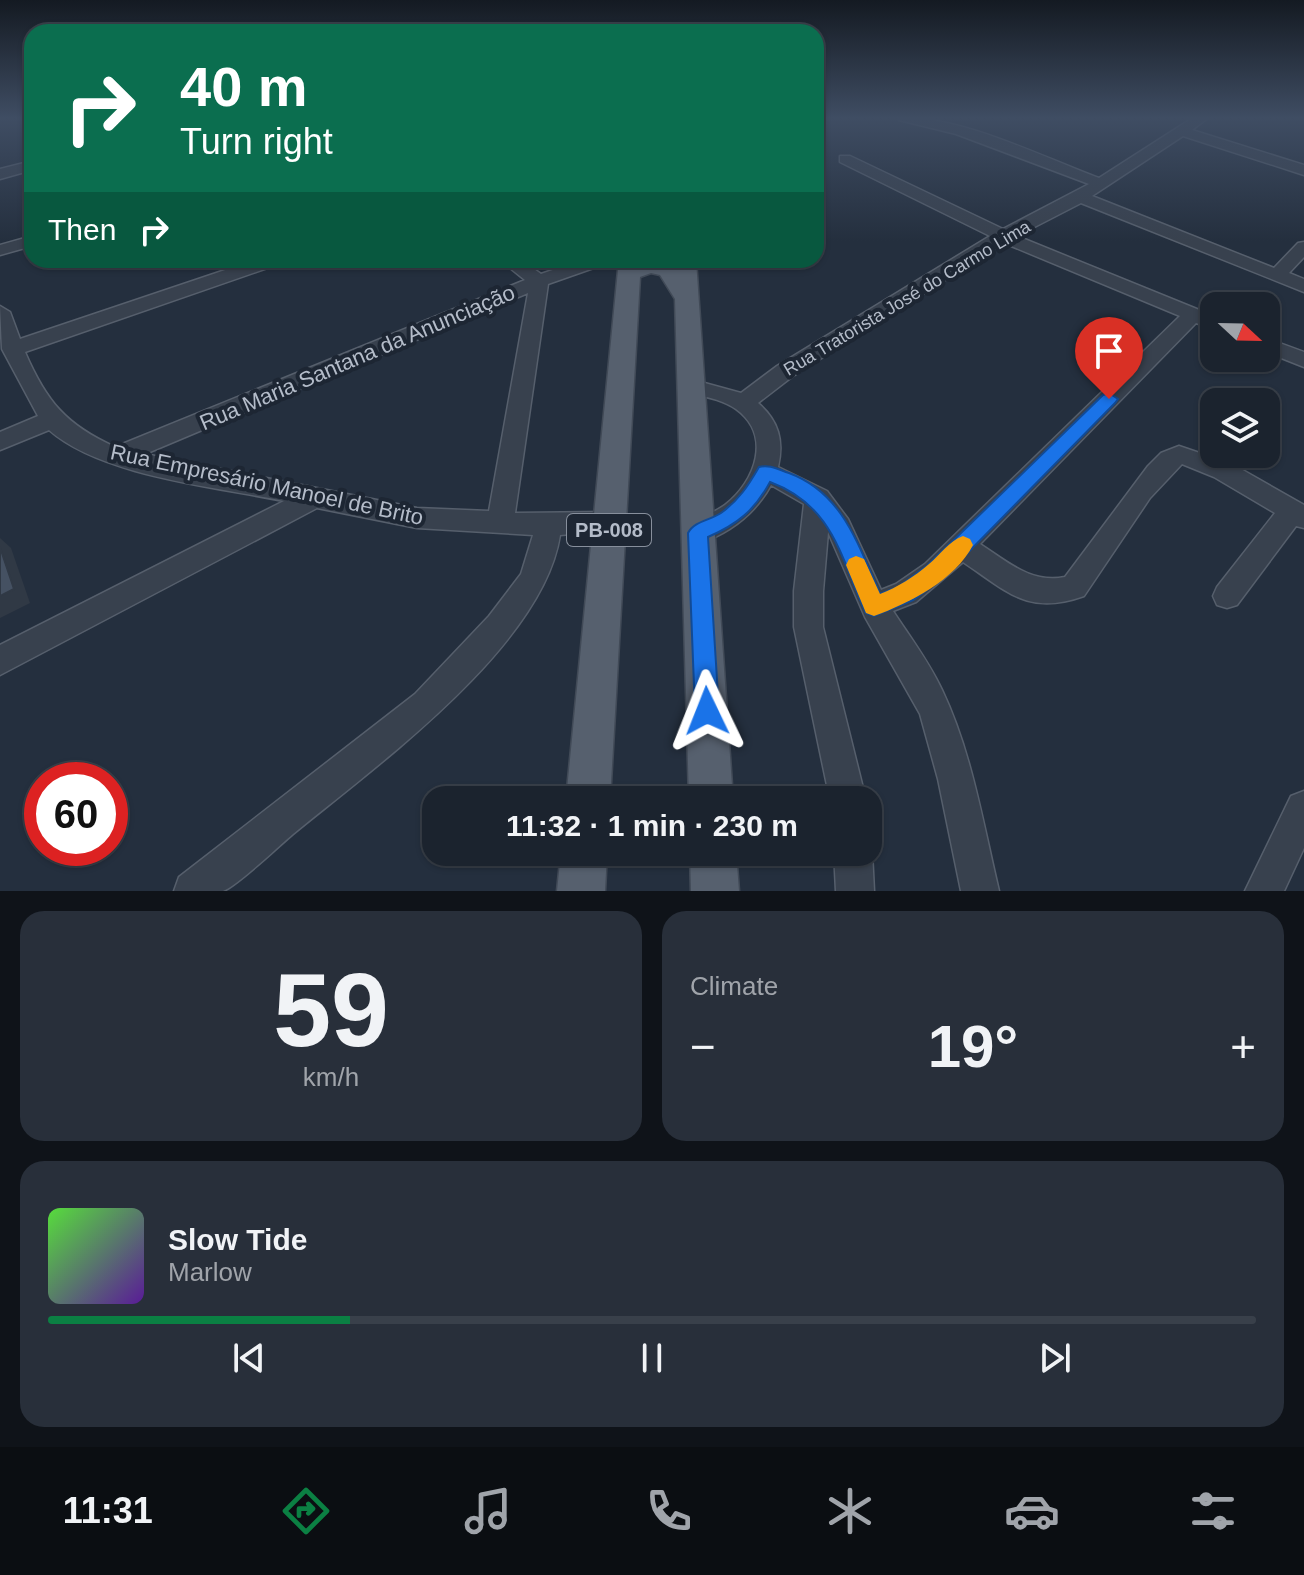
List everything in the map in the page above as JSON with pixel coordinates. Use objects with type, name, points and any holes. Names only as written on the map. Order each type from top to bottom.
[{"type":"main road","name":"PB-008","points":[[589,786],[609,523],[619,268]]},
{"type":"main road","points":[[659,268],[668,270],[686,298]]},
{"type":"main road","points":[[685,268],[710,786]]},
{"type":"main road","points":[[581,891],[583,866]]},
{"type":"main road","points":[[714,866],[715,891]]},
{"type":"street","points":[[845,159],[1003,236],[1200,316]]},
{"type":"street","points":[[1041,159],[1102,184]]},
{"type":"street","name":"Rua Tratorista José do Carmo Lima","points":[[743,403],[785,371],[1003,236],[1080,197],[1140,159]]},
{"type":"street","points":[[1268,159],[1304,170]]},
{"type":"street","points":[[0,174],[24,167]]},
{"type":"street","points":[[1080,197],[1304,286]]},
{"type":"street","points":[[0,250],[24,243]]},
{"type":"street","points":[[1277,275],[1304,247]]},
{"type":"street","points":[[12,349],[250,268]]},
{"type":"street","points":[[501,521],[539,281],[520,268]]},
{"type":"street","name":"Rua Maria Santana da Anunciação","points":[[115,457],[539,281],[600,268]]},
{"type":"street","name":"Rua Empresário Manoel de Brito","points":[[0,312],[12,349],[53,419],[78,439],[115,457],[417,518],[548,525],[609,523]]},
{"type":"street","points":[[874,606],[906,593],[935,572],[1200,322]]},
{"type":"street","points":[[1280,350],[1304,360]]},
{"type":"street","points":[[690,386],[722,393],[743,403],[764,423],[770,446],[766,472],[750,500],[726,521],[698,533]]},
{"type":"street","points":[[0,441],[53,419]]},
{"type":"street","points":[[961,546],[1024,587],[1048,593],[1074,587],[1150,479],[1172,456],[1182,454],[1211,466],[1298,515],[1227,596]]},
{"type":"street","points":[[766,472],[797,484],[818,498],[836,519],[874,606],[923,685],[936,714],[980,891]]},
{"type":"street","points":[[0,661],[315,497]]},
{"type":"street","points":[[818,498],[810,591],[810,643],[845,786]]},
{"type":"street","points":[[193,891],[426,705],[500,625],[533,581],[543,555],[548,525]]},
{"type":"street","points":[[1264,891],[1304,809]]},
{"type":"street","points":[[854,866],[855,891]]},
{"type":"building","points":[[0,547],[14,589],[0,596]]},
{"type":"slow traffic","points":[[856,565],[874,606],[906,593],[935,572],[963,545]]},
{"type":"route","points":[[707,711],[698,533],[726,521],[750,500],[766,472],[797,484],[818,498],[836,519],[874,606],[906,593],[935,572],[1109,399]]}]
